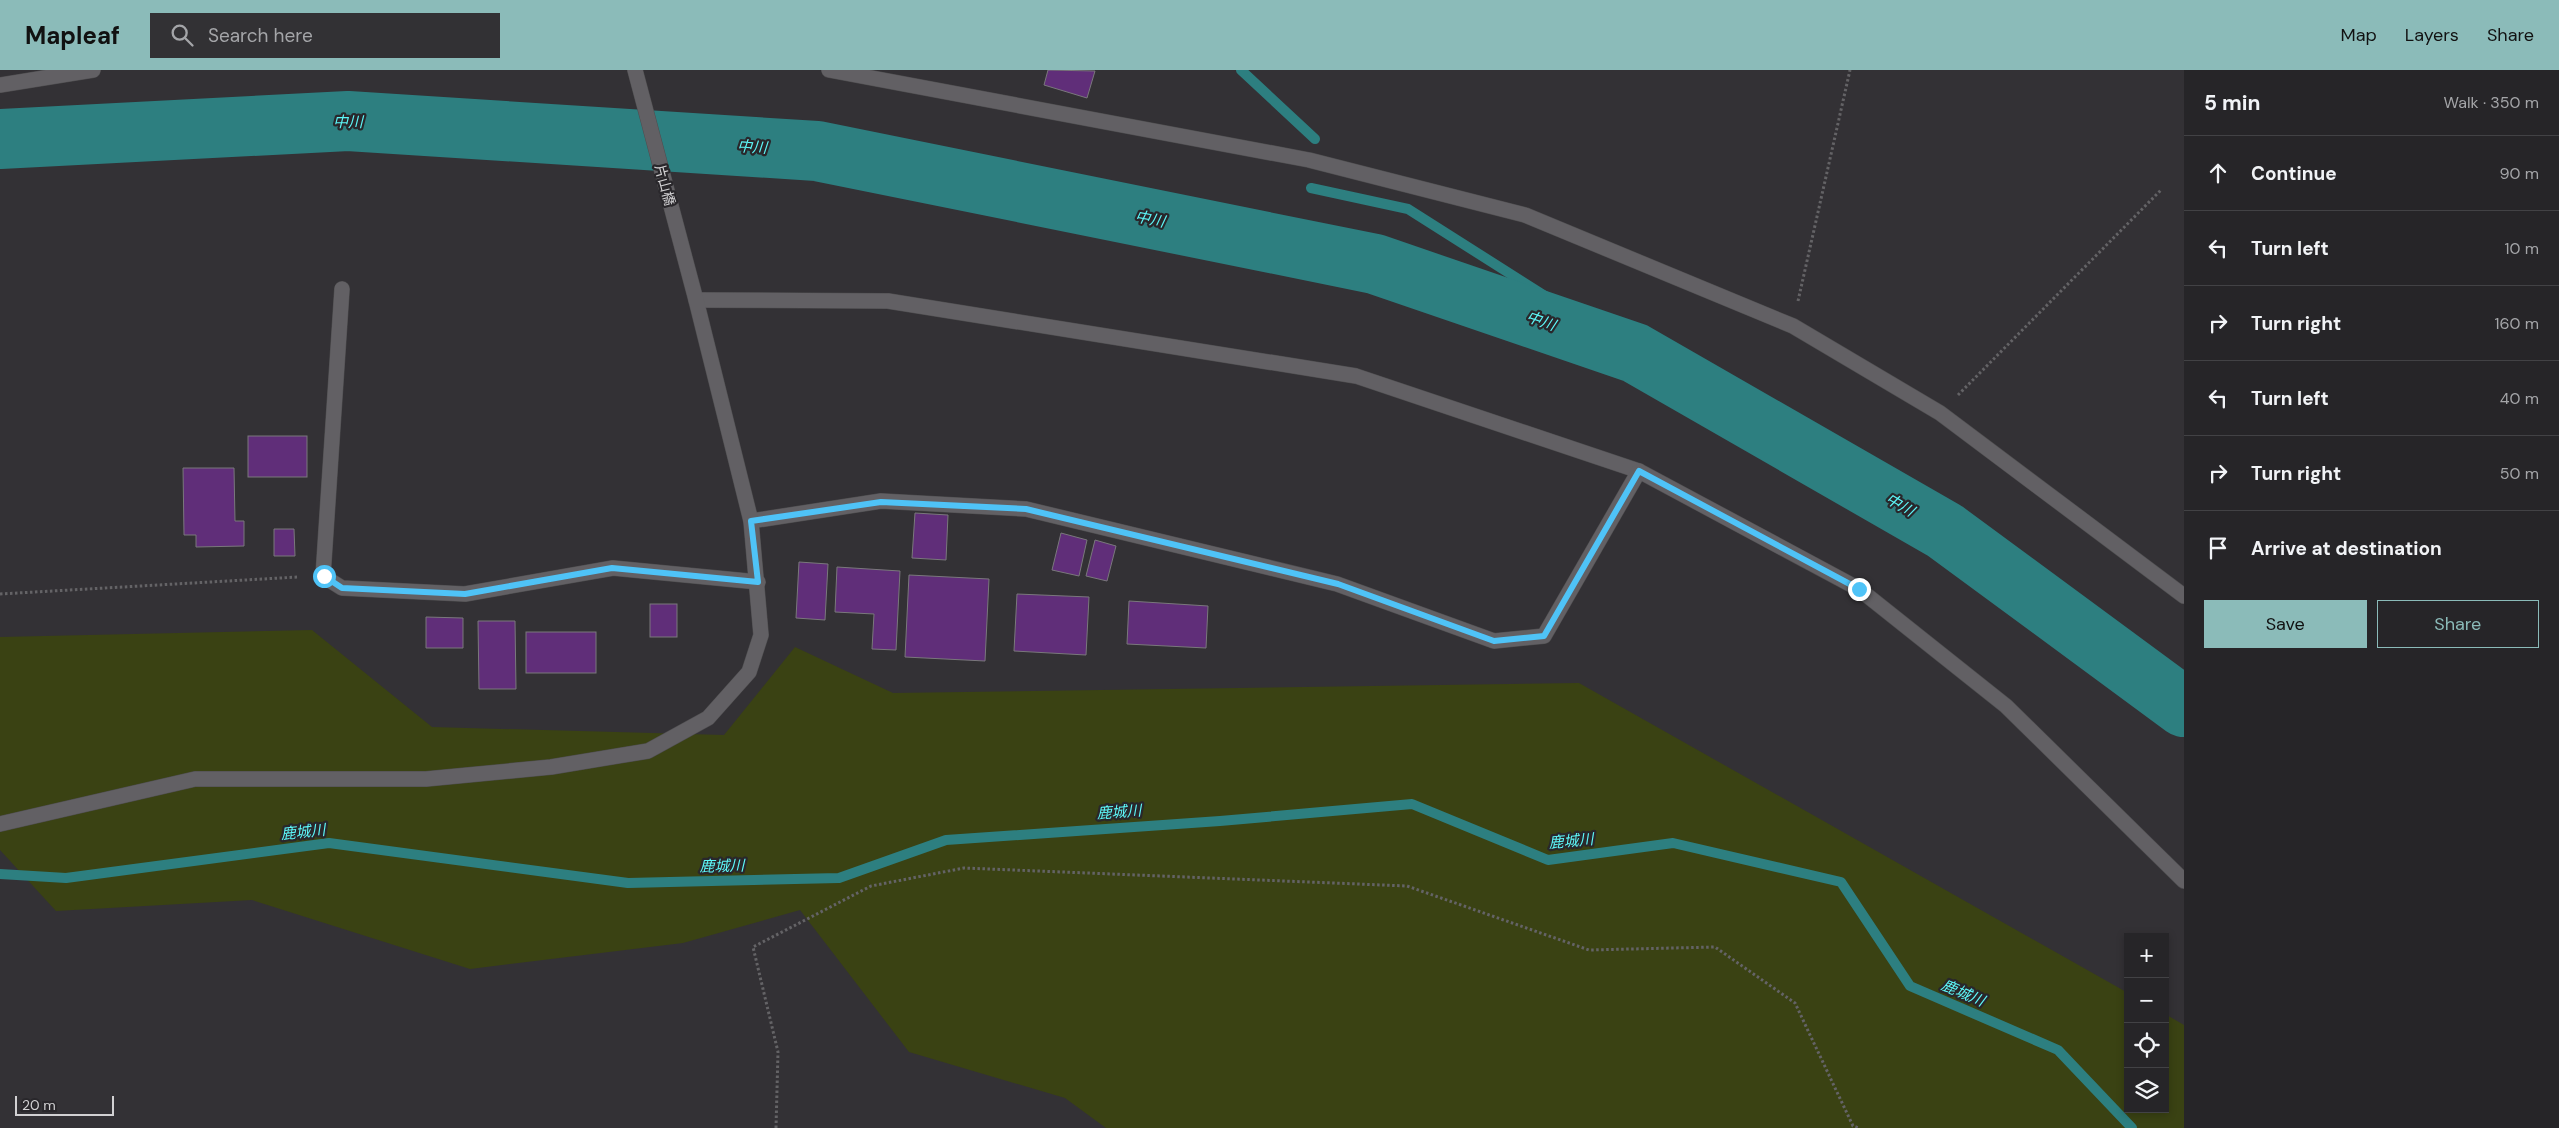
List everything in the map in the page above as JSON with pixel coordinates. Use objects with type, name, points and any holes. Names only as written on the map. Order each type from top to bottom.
[{"type":"street","points":[[0,85],[93,70]]},
{"type":"street","name":"片山橋","points":[[0,824],[194,779],[426,779],[551,767],[648,751],[708,718],[749,672],[761,635],[758,582],[751,521],[696,300],[635,70]]},
{"type":"street","points":[[829,70],[1309,160],[1526,214],[1793,326],[1940,413],[2184,596]]},
{"type":"street","points":[[342,290],[324,576],[342,588],[465,594],[612,568],[758,582]]},
{"type":"street","points":[[696,300],[888,301],[1356,376],[1639,471],[1859,589],[2006,706],[2184,881]]},
{"type":"street","points":[[751,521],[881,502],[1026,509],[1338,584],[1494,641],[1544,636],[1639,471]]},
{"type":"path","points":[[1793,326],[1850,70]]},
{"type":"path","points":[[1940,413],[2162,190]]},
{"type":"path","points":[[0,594],[324,576]]},
{"type":"path","points":[[776,1128],[778,1052],[753,947],[871,886],[964,868],[1407,886],[1589,950],[1715,947],[1795,1003],[1853,1126],[1859,1128]]},
{"type":"green space","points":[[312,630],[432,727],[724,735],[795,647],[893,693],[1579,683],[2124,991],[2124,1113],[2169,1113],[2169,1016],[2184,1025],[2184,1128],[1106,1128],[1065,1098],[909,1052],[800,910],[683,943],[470,969],[252,900],[56,911],[0,850],[0,637]]},
{"type":"building","points":[[1048,70],[1095,71],[1087,98],[1044,85]]},
{"type":"building","points":[[248,436],[307,436],[307,477],[248,477]]},
{"type":"building","points":[[183,468],[234,468],[235,521],[244,521],[244,546],[196,547],[196,535],[184,535]]},
{"type":"building","points":[[915,513],[948,515],[946,560],[912,558]]},
{"type":"building","points":[[274,529],[294,529],[295,556],[274,556]]},
{"type":"building","points":[[1061,533],[1087,540],[1079,576],[1052,570]]},
{"type":"building","points":[[1095,540],[1116,546],[1107,581],[1086,576]]},
{"type":"building","points":[[799,562],[828,564],[825,620],[796,618]]},
{"type":"building","points":[[837,567],[900,571],[896,650],[872,649],[874,614],[835,612]]},
{"type":"building","points":[[909,575],[989,579],[985,661],[905,657]]},
{"type":"building","points":[[1017,594],[1089,597],[1086,655],[1014,651]]},
{"type":"building","points":[[1129,601],[1208,606],[1206,648],[1127,644]]},
{"type":"building","points":[[650,604],[677,604],[677,637],[650,637]]},
{"type":"building","points":[[426,617],[463,618],[463,648],[426,648]]},
{"type":"building","points":[[478,621],[515,621],[516,689],[479,689]]},
{"type":"building","points":[[526,632],[596,632],[596,673],[526,673]]},
{"type":"waterway","points":[[1241,70],[1315,139]]},
{"type":"waterway","name":"中川","points":[[0,139],[348,121],[817,151],[1375,264],[1635,353],[1945,531],[2184,707]]},
{"type":"waterway","points":[[1311,188],[1408,209],[1635,353]]},
{"type":"waterway","name":"鹿城川","points":[[0,874],[66,878],[329,843],[628,883],[839,878],[946,840],[1220,821],[1412,804],[1548,860],[1673,843],[1841,882],[1910,986],[2058,1050],[2132,1128]]},
{"type":"route","points":[[324,576],[342,588],[465,594],[612,568],[758,582],[751,521],[881,502],[1026,509],[1338,584],[1494,641],[1544,636],[1639,471],[1859,589]]}]
